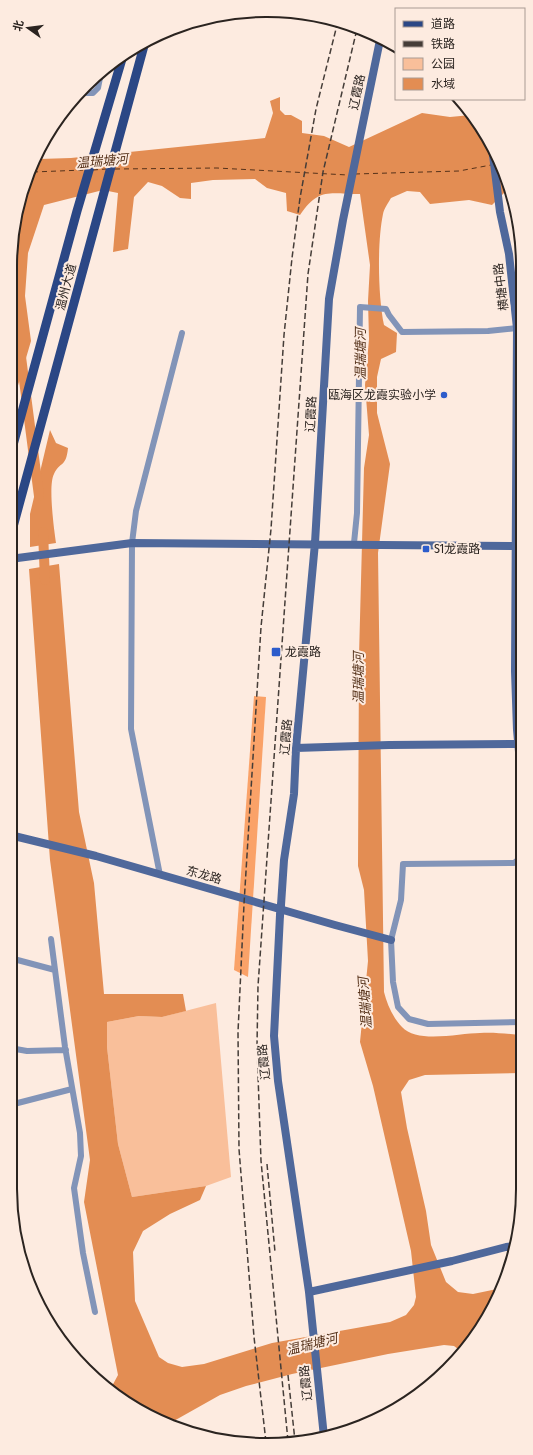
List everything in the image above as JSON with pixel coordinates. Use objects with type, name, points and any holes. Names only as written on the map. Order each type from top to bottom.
[{"type":"main road","name":"温州大道","points":[[17,513],[143,50]]},
{"type":"main road","name":"温州大道","points":[[17,431],[77,211],[120,65]]},
{"type":"street","name":"辽霞路","points":[[323,1431],[309,1292],[278,1081],[274,1036],[284,860],[294,794],[296,748],[315,543],[329,299],[343,220],[379,44]]},
{"type":"street","points":[[87,93],[93,93],[98,88],[99,81]]},
{"type":"street","name":"横塘中路","points":[[494,165],[500,212],[509,254],[516,306]]},
{"type":"street","points":[[354,544],[356,513],[360,307],[384,308],[402,332],[488,331],[516,328]]},
{"type":"street","points":[[160,874],[131,729],[132,543],[136,511],[182,334]]},
{"type":"street","points":[[17,558],[132,543],[315,543],[516,546]]},
{"type":"street","name":"横塘中路","points":[[516,640],[516,684]]},
{"type":"street","points":[[296,748],[389,745],[516,748]]},
{"type":"street","name":"东龙路","points":[[17,837],[89,854],[389,939]]},
{"type":"street","points":[[516,862],[514,864],[403,864],[401,900],[389,939],[393,982],[398,1007],[409,1019],[428,1024],[516,1022]]},
{"type":"street","points":[[51,939],[66,1050],[80,1134],[81,1156],[74,1188],[83,1253],[95,1312]]},
{"type":"street","points":[[17,960],[55,970]]},
{"type":"street","points":[[17,1049],[66,1050]]},
{"type":"street","points":[[17,1103],[72,1089]]},
{"type":"street","points":[[309,1292],[452,1261],[509,1247]]},
{"type":"green space","points":[[216,1003],[231,1177],[206,1186],[132,1197],[118,1144],[107,1047],[107,1022],[139,1016],[162,1017]]},
{"type":"shaded area","points":[[254,696],[266,697],[248,977],[234,970]]},
{"type":"water","name":"温瑞塘河","points":[[280,97],[280,110],[285,115],[291,115],[302,121],[302,133],[324,136],[349,147],[422,113],[450,117],[464,116],[483,142],[503,186],[505,192],[492,205],[469,200],[430,204],[420,192],[407,191],[391,198],[386,206],[381,226],[379,254],[380,300],[384,325],[397,333],[396,352],[381,359],[377,377],[377,413],[390,464],[378,553],[384,992],[391,1011],[402,1027],[409,1032],[418,1035],[439,1036],[472,1033],[516,1035],[516,1073],[425,1075],[409,1080],[401,1092],[407,1128],[426,1211],[431,1245],[446,1282],[458,1292],[473,1294],[494,1290],[483,1313],[457,1349],[454,1346],[444,1345],[388,1354],[292,1374],[246,1386],[220,1395],[175,1420],[142,1405],[113,1384],[118,1375],[84,1202],[90,1160],[50,860],[29,569],[59,564],[79,812],[94,883],[104,994],[183,994],[186,1011],[162,1017],[139,1016],[107,1022],[107,1047],[118,1144],[132,1197],[206,1186],[200,1200],[170,1214],[143,1231],[133,1252],[135,1301],[159,1357],[168,1363],[182,1367],[204,1364],[272,1343],[390,1322],[406,1315],[414,1305],[416,1297],[411,1251],[373,1086],[360,1042],[368,961],[364,890],[358,866],[359,656],[364,468],[369,435],[365,385],[369,339],[368,301],[370,265],[360,194],[332,193],[319,196],[307,206],[300,215],[287,211],[286,193],[267,188],[255,179],[213,180],[191,183],[191,199],[180,198],[162,186],[148,182],[134,197],[128,249],[113,252],[118,193],[103,190],[44,205],[28,253],[25,296],[31,341],[17,389],[17,266],[19,234],[30,186],[42,159],[71,158],[265,138],[273,113],[270,101]]},
{"type":"water","points":[[50,430],[56,443],[68,448],[66,459],[56,470],[52,480],[52,507],[56,543],[30,547],[30,514]]},
{"type":"waterway","points":[[21,357],[39,496]]},
{"type":"waterway","points":[[43,532],[45,580]]},
{"type":"ferry route","points":[[355,174],[459,171],[491,165]]},
{"type":"ferry route","points":[[115,169],[217,168],[348,175]]},
{"type":"ferry route","points":[[93,170],[106,169]]},
{"type":"ferry route","points":[[36,172],[84,170]]},
{"type":"railway","points":[[266,1438],[254,1337],[239,1149],[238,1032],[244,904],[261,627],[271,529],[284,335],[292,258],[300,198],[316,109],[336,27]]},
{"type":"railway","points":[[288,1437],[261,1161],[257,1046],[258,986],[308,274],[323,172],[356,34]]},
{"type":"railway","points":[[267,1164],[275,1252]]},
{"type":"railway","points":[[288,1375],[294,1436]]},
{"type":"place","name":"瓯海区龙霞实验小学","points":[[444,395]]},
{"type":"place","name":"S1龙霞路","points":[[426,549]]},
{"type":"place","name":"龙霞路","points":[[276,652]]}]
